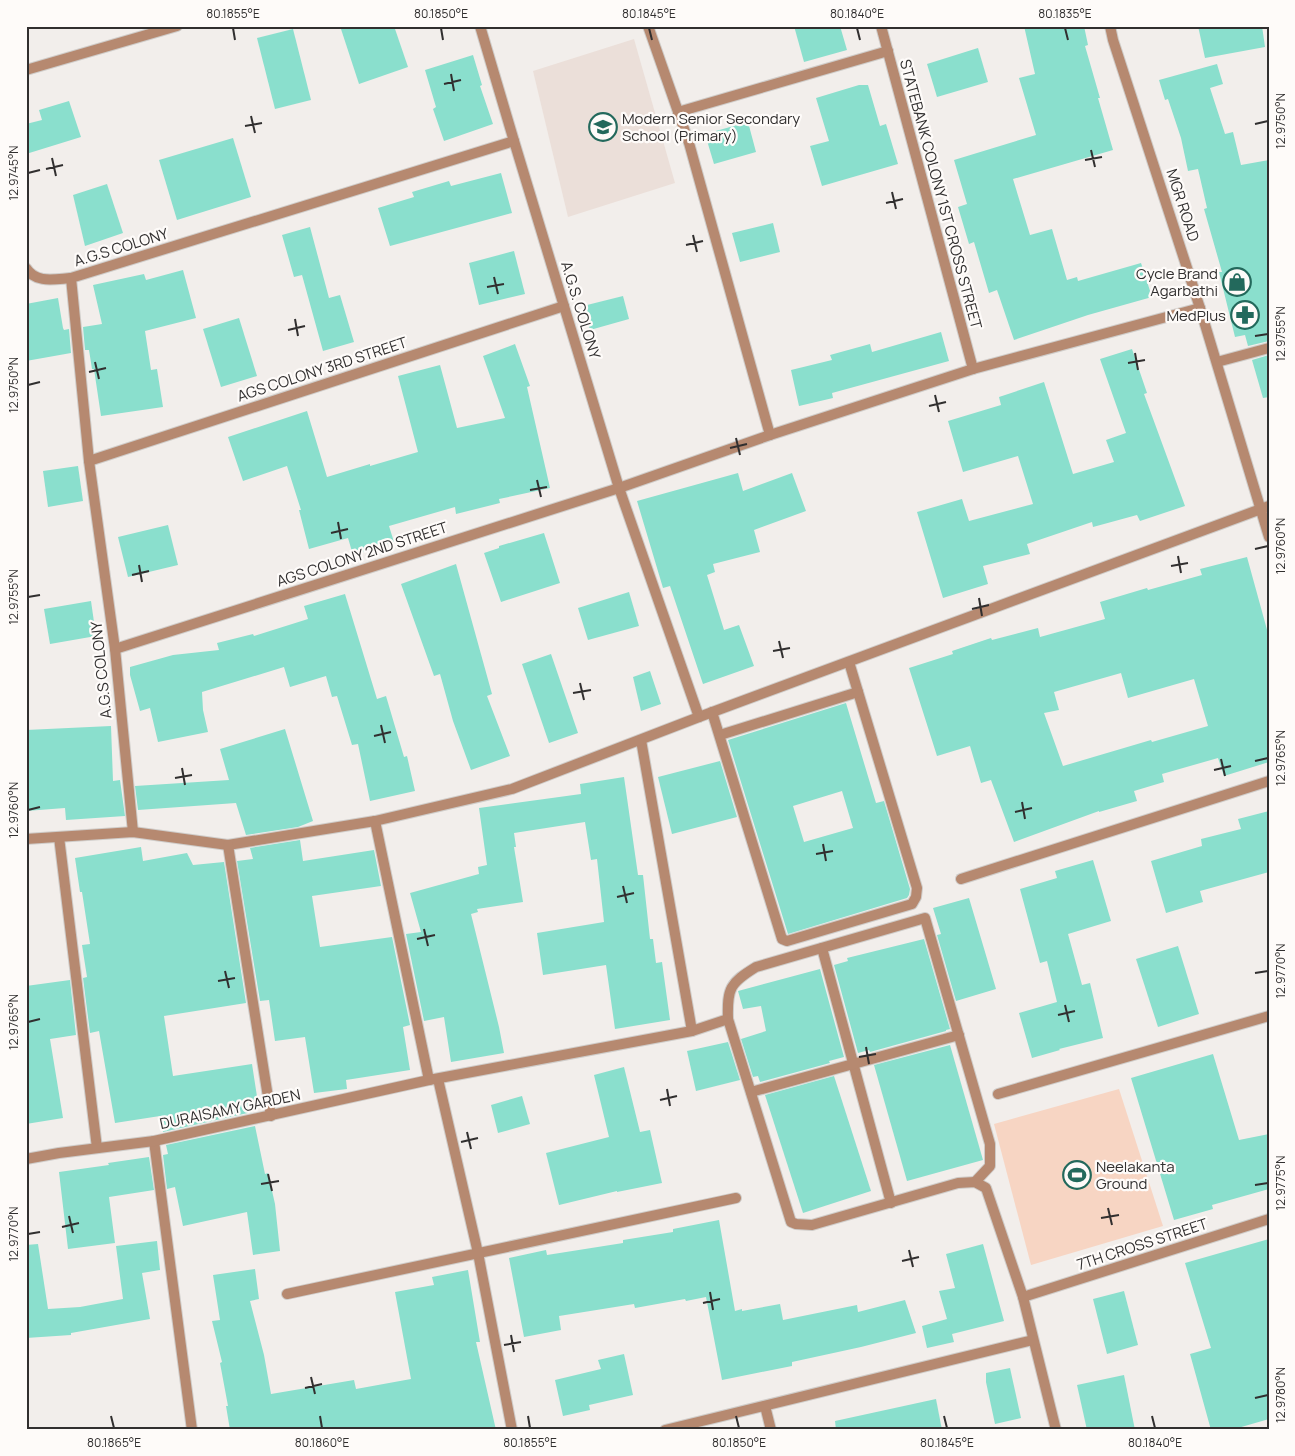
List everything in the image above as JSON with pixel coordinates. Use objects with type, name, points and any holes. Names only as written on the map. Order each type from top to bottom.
[{"type":"street","points":[[26,70],[177,26]]},
{"type":"street","points":[[480,26],[514,141]]},
{"type":"street","points":[[648,26],[689,143],[770,435]]},
{"type":"street","name":"STATEBANK COLONY 1ST CROSS STREET","points":[[881,26],[973,369]]},
{"type":"street","name":"MGR ROAD","points":[[1110,26],[1216,362],[1264,507],[1269,537]]},
{"type":"street","points":[[678,112],[888,50]]},
{"type":"street","name":"A.G.S COLONY","points":[[133,832],[115,649],[89,461],[71,278],[514,141]]},
{"type":"street","name":"A.G.S. COLONY","points":[[514,141],[619,488],[699,717]]},
{"type":"street","points":[[26,268],[29,273],[39,279],[71,278]]},
{"type":"street","name":"AGS COLONY 3RD STREET","points":[[89,461],[564,306]]},
{"type":"street","name":"AGS COLONY 2ND STREET","points":[[115,649],[619,488],[770,435],[973,369],[1200,308]]},
{"type":"street","points":[[1216,362],[1269,348]]},
{"type":"street","points":[[26,839],[133,832],[228,845],[375,821],[512,789],[712,712],[1264,507]]},
{"type":"street","points":[[712,712],[782,939],[787,941],[912,904],[916,897],[916,888],[849,662]]},
{"type":"street","points":[[720,735],[858,692]]},
{"type":"street","points":[[642,740],[692,1031]]},
{"type":"street","points":[[961,879],[1269,781]]},
{"type":"street","points":[[375,821],[434,1080],[478,1253],[512,1430]]},
{"type":"street","points":[[59,837],[97,1148]]},
{"type":"street","points":[[228,845],[271,1116]]},
{"type":"street","points":[[975,1182],[990,1166],[990,1144],[925,918],[756,967],[738,978],[731,988],[727,999],[728,1018],[791,1222],[812,1225],[958,1183],[975,1182],[986,1188],[1024,1297],[1056,1430]]},
{"type":"street","points":[[822,948],[890,1203]]},
{"type":"street","points":[[998,1094],[1269,1016]]},
{"type":"street","name":"DURAISAMY GARDEN","points":[[26,1158],[154,1141],[434,1080],[692,1031],[728,1018]]},
{"type":"street","points":[[751,1092],[959,1035]]},
{"type":"street","points":[[154,1141],[192,1430]]},
{"type":"street","points":[[287,1294],[736,1198]]},
{"type":"street","name":"7TH CROSS STREET","points":[[1024,1297],[1269,1219]]},
{"type":"street","points":[[665,1430],[1033,1340]]},
{"type":"street","points":[[765,1406],[771,1430]]},
{"type":"shaded area","name":"Modern Senior Secondary School (Primary)","points":[[634,39],[675,183],[568,217],[533,71]]},
{"type":"shaded area","name":"Neelakanta Ground","points":[[1119,1089],[1163,1226],[1031,1265],[994,1124]]},
{"type":"building","points":[[340,26],[394,26],[408,67],[359,84]]},
{"type":"building","points":[[794,26],[840,26],[847,50],[804,62]]},
{"type":"building","points":[[1024,26],[1084,26],[1088,45],[1085,46],[1113,150],[1013,179],[1030,235],[1052,229],[1067,280],[1077,277],[1078,281],[1141,263],[1152,297],[1088,315],[1014,340],[997,290],[989,293],[974,242],[969,244],[958,207],[967,204],[954,160],[1036,135],[1019,78],[1035,74]]},
{"type":"building","points":[[1198,26],[1262,26],[1265,47],[1205,58]]},
{"type":"building","points":[[293,29],[311,100],[275,109],[257,38]]},
{"type":"building","points":[[978,48],[988,82],[937,97],[927,64]]},
{"type":"building","points":[[473,55],[482,85],[480,86],[493,124],[444,141],[433,109],[436,107],[425,70]]},
{"type":"building","points":[[1217,64],[1223,84],[1210,88],[1225,134],[1233,132],[1241,165],[1269,160],[1269,341],[1248,346],[1245,335],[1235,337],[1219,272],[1222,272],[1204,209],[1207,208],[1198,169],[1188,171],[1181,138],[1168,99],[1165,100],[1159,80]]},
{"type":"building","points":[[859,85],[868,85],[880,126],[886,124],[898,164],[822,186],[810,146],[829,141],[816,98]]},
{"type":"building","points":[[69,101],[81,137],[26,154],[26,124],[42,120],[39,110]]},
{"type":"building","points":[[748,122],[756,152],[714,164],[705,134]]},
{"type":"building","points":[[233,138],[251,197],[177,220],[159,160]]},
{"type":"building","points":[[501,173],[512,213],[390,246],[378,208],[414,197],[412,192],[449,181],[451,186]]},
{"type":"building","points":[[107,184],[123,233],[85,246],[73,195]]},
{"type":"building","points":[[773,223],[780,252],[740,262],[732,233]]},
{"type":"building","points":[[310,227],[329,298],[340,295],[354,342],[323,351],[302,275],[294,277],[282,235]]},
{"type":"building","points":[[514,251],[525,294],[479,305],[469,263]]},
{"type":"building","points":[[183,270],[196,318],[145,331],[151,370],[157,369],[163,407],[101,416],[94,369],[92,369],[89,350],[85,350],[83,327],[102,324],[93,285],[144,274],[146,280]]},
{"type":"building","points":[[623,296],[629,319],[590,330],[583,306]]},
{"type":"building","points":[[58,298],[63,328],[64,330],[69,329],[71,353],[26,361],[26,304]]},
{"type":"building","points":[[239,318],[257,376],[221,387],[203,329]]},
{"type":"building","points":[[941,332],[949,361],[832,393],[833,398],[799,406],[791,370],[832,360],[830,355],[870,344],[872,352]]},
{"type":"building","points":[[515,344],[530,386],[527,387],[550,488],[499,499],[500,503],[456,514],[455,507],[389,526],[394,542],[353,555],[348,538],[309,549],[299,510],[301,510],[287,466],[243,481],[228,437],[307,411],[327,477],[418,452],[398,376],[440,365],[457,428],[505,418],[483,356]]},
{"type":"building","points":[[1132,349],[1147,393],[1144,394],[1185,506],[1140,521],[1137,515],[1093,527],[1092,522],[1027,544],[1030,554],[983,566],[988,584],[943,598],[917,512],[962,499],[969,521],[1033,504],[1018,456],[963,472],[948,421],[1001,405],[999,397],[1044,382],[1073,474],[1114,462],[1106,440],[1126,433],[1100,359]]},
{"type":"building","points":[[1269,355],[1269,397],[1263,398],[1252,360]]},
{"type":"building","points":[[78,466],[83,501],[48,507],[43,471]]},
{"type":"building","points":[[738,473],[743,491],[792,473],[806,511],[754,530],[760,552],[713,564],[715,572],[707,575],[724,630],[739,625],[754,666],[703,684],[670,586],[663,588],[637,501]]},
{"type":"building","points":[[168,525],[178,565],[128,577],[118,537]]},
{"type":"building","points":[[544,533],[560,583],[501,602],[484,553],[499,548],[499,546]]},
{"type":"building","points":[[1247,557],[1269,637],[1269,762],[1224,776],[1218,758],[1162,774],[1164,782],[1134,791],[1137,801],[1099,811],[1014,842],[991,780],[981,783],[970,746],[937,756],[909,668],[953,654],[952,651],[991,638],[992,640],[1038,628],[1040,637],[1105,619],[1100,602],[1147,588],[1148,590],[1202,575],[1200,569]],"holes":[[[1121,673],[1128,698],[1194,679],[1208,726],[1152,742],[1151,740],[1063,766],[1044,713],[1059,710],[1054,692]]]},
{"type":"building","points":[[456,564],[492,694],[487,696],[510,756],[471,770],[453,721],[440,674],[434,676],[401,584]]},
{"type":"building","points":[[629,592],[639,626],[588,640],[578,608]]},
{"type":"building","points":[[345,594],[377,699],[386,696],[404,757],[407,756],[415,791],[370,801],[358,744],[352,745],[337,696],[332,697],[326,676],[290,687],[284,667],[202,692],[203,710],[208,732],[158,742],[150,708],[140,711],[130,675],[130,667],[173,655],[219,650],[217,643],[253,634],[254,636],[308,619],[304,606]]},
{"type":"building","points":[[91,601],[96,636],[50,644],[44,609]]},
{"type":"building","points":[[551,654],[578,733],[549,743],[522,664]]},
{"type":"building","points":[[650,671],[661,704],[641,711],[633,677]]},
{"type":"building","points":[[846,703],[876,803],[884,801],[910,889],[907,898],[788,934],[728,740]],"holes":[[[842,791],[853,828],[804,842],[793,806]]]},
{"type":"building","points":[[111,726],[113,781],[120,780],[125,816],[66,820],[65,808],[26,811],[26,730]]},
{"type":"building","points":[[285,729],[313,821],[298,827],[246,835],[236,803],[138,810],[135,786],[229,780],[220,749]]},
{"type":"building","points":[[720,761],[737,817],[672,834],[658,777]]},
{"type":"building","points":[[624,777],[638,875],[643,875],[650,939],[653,939],[656,963],[662,962],[670,1020],[615,1029],[606,965],[543,975],[537,933],[604,922],[597,859],[591,860],[585,822],[514,833],[516,847],[514,847],[523,902],[477,909],[478,912],[471,914],[504,1053],[451,1062],[444,1017],[424,1021],[406,934],[421,932],[410,893],[479,874],[478,867],[487,865],[479,808],[581,794],[580,784]]},
{"type":"building","points":[[1269,811],[1269,872],[1200,891],[1203,902],[1166,913],[1151,861],[1202,846],[1201,839],[1241,829],[1238,819]]},
{"type":"building","points":[[300,840],[303,861],[374,850],[381,886],[312,896],[320,947],[392,937],[410,1025],[403,1027],[410,1070],[346,1080],[347,1089],[314,1093],[305,1037],[275,1041],[269,1000],[260,1001],[237,861],[253,859],[250,848]]},
{"type":"building","points":[[141,847],[143,861],[187,853],[193,865],[224,862],[246,1003],[164,1016],[173,1076],[252,1064],[258,1103],[250,1104],[252,1112],[163,1132],[160,1116],[115,1123],[99,1031],[90,1033],[83,978],[87,977],[82,945],[90,944],[75,858]]},
{"type":"building","points":[[1093,860],[1111,921],[1068,934],[1082,985],[1090,983],[1103,1038],[1032,1058],[1019,1013],[1057,1002],[1047,961],[1040,963],[1020,889],[1057,878],[1055,871]]},
{"type":"building","points":[[969,898],[996,989],[956,1001],[937,935],[941,934],[933,908]]},
{"type":"building","points":[[924,939],[950,1029],[870,1052],[869,1050],[858,1053],[834,965],[848,961],[847,958]]},
{"type":"building","points":[[1178,946],[1199,1014],[1158,1027],[1136,959]]},
{"type":"building","points":[[820,969],[844,1057],[829,1061],[830,1063],[760,1082],[758,1076],[753,1077],[741,1039],[766,1031],[761,1006],[743,1009],[738,991]]},
{"type":"building","points":[[70,980],[76,1035],[50,1039],[63,1118],[26,1124],[26,986]]},
{"type":"building","points":[[728,1042],[740,1080],[696,1091],[687,1051]]},
{"type":"building","points":[[950,1045],[983,1160],[907,1181],[874,1065]]},
{"type":"building","points":[[1213,1054],[1239,1140],[1269,1134],[1269,1189],[1212,1205],[1213,1209],[1174,1220],[1131,1078]]},
{"type":"building","points":[[624,1067],[640,1132],[650,1130],[662,1183],[617,1191],[559,1205],[546,1153],[609,1137],[594,1075]]},
{"type":"building","points":[[834,1076],[871,1191],[803,1213],[765,1095]]},
{"type":"building","points":[[522,1096],[530,1124],[498,1133],[491,1105]]},
{"type":"building","points":[[255,1126],[265,1174],[268,1173],[275,1204],[280,1251],[253,1255],[247,1212],[183,1226],[175,1187],[167,1189],[163,1155],[168,1154],[166,1145]]},
{"type":"building","points":[[149,1157],[154,1190],[109,1197],[115,1243],[68,1249],[59,1172]]},
{"type":"building","points":[[719,1220],[735,1311],[780,1304],[783,1320],[857,1305],[858,1312],[905,1300],[916,1333],[792,1362],[792,1366],[722,1380],[706,1297],[635,1308],[634,1304],[559,1316],[561,1330],[524,1337],[509,1258],[546,1250],[547,1255],[623,1243],[623,1240],[673,1232],[673,1229]]},
{"type":"building","points":[[1269,1239],[1269,1419],[1231,1430],[1211,1430],[1190,1354],[1211,1348],[1185,1263]]},
{"type":"building","points":[[157,1241],[160,1270],[142,1273],[150,1319],[71,1333],[71,1335],[26,1338],[26,1245],[38,1244],[48,1309],[80,1307],[123,1299],[116,1246]]},
{"type":"building","points":[[983,1244],[1004,1321],[952,1334],[954,1342],[927,1348],[922,1326],[947,1319],[939,1291],[955,1288],[946,1254]]},
{"type":"building","points":[[255,1269],[259,1299],[250,1301],[264,1355],[271,1394],[354,1380],[356,1389],[411,1379],[395,1292],[434,1285],[432,1277],[468,1270],[480,1342],[476,1342],[496,1430],[230,1430],[226,1406],[228,1406],[220,1363],[222,1362],[212,1321],[220,1320],[213,1275]]},
{"type":"building","points":[[1124,1291],[1138,1345],[1107,1354],[1093,1299]]},
{"type":"building","points":[[624,1354],[633,1395],[589,1405],[590,1410],[563,1416],[555,1380],[601,1369],[598,1360]]},
{"type":"building","points":[[1010,1368],[1021,1418],[995,1424],[986,1382],[986,1373]]},
{"type":"building","points":[[1124,1375],[1135,1430],[1087,1430],[1077,1385]]},
{"type":"building","points":[[936,1399],[942,1430],[836,1430],[835,1421]]},
{"type":"place","name":"Modern Senior Secondary School (Primary)","points":[[603,127]]},
{"type":"place","name":"Cycle Brand Agarbathi","points":[[1237,282]]},
{"type":"place","name":"MedPlus","points":[[1245,315]]},
{"type":"place","name":"Neelakanta Ground","points":[[1077,1175]]}]
